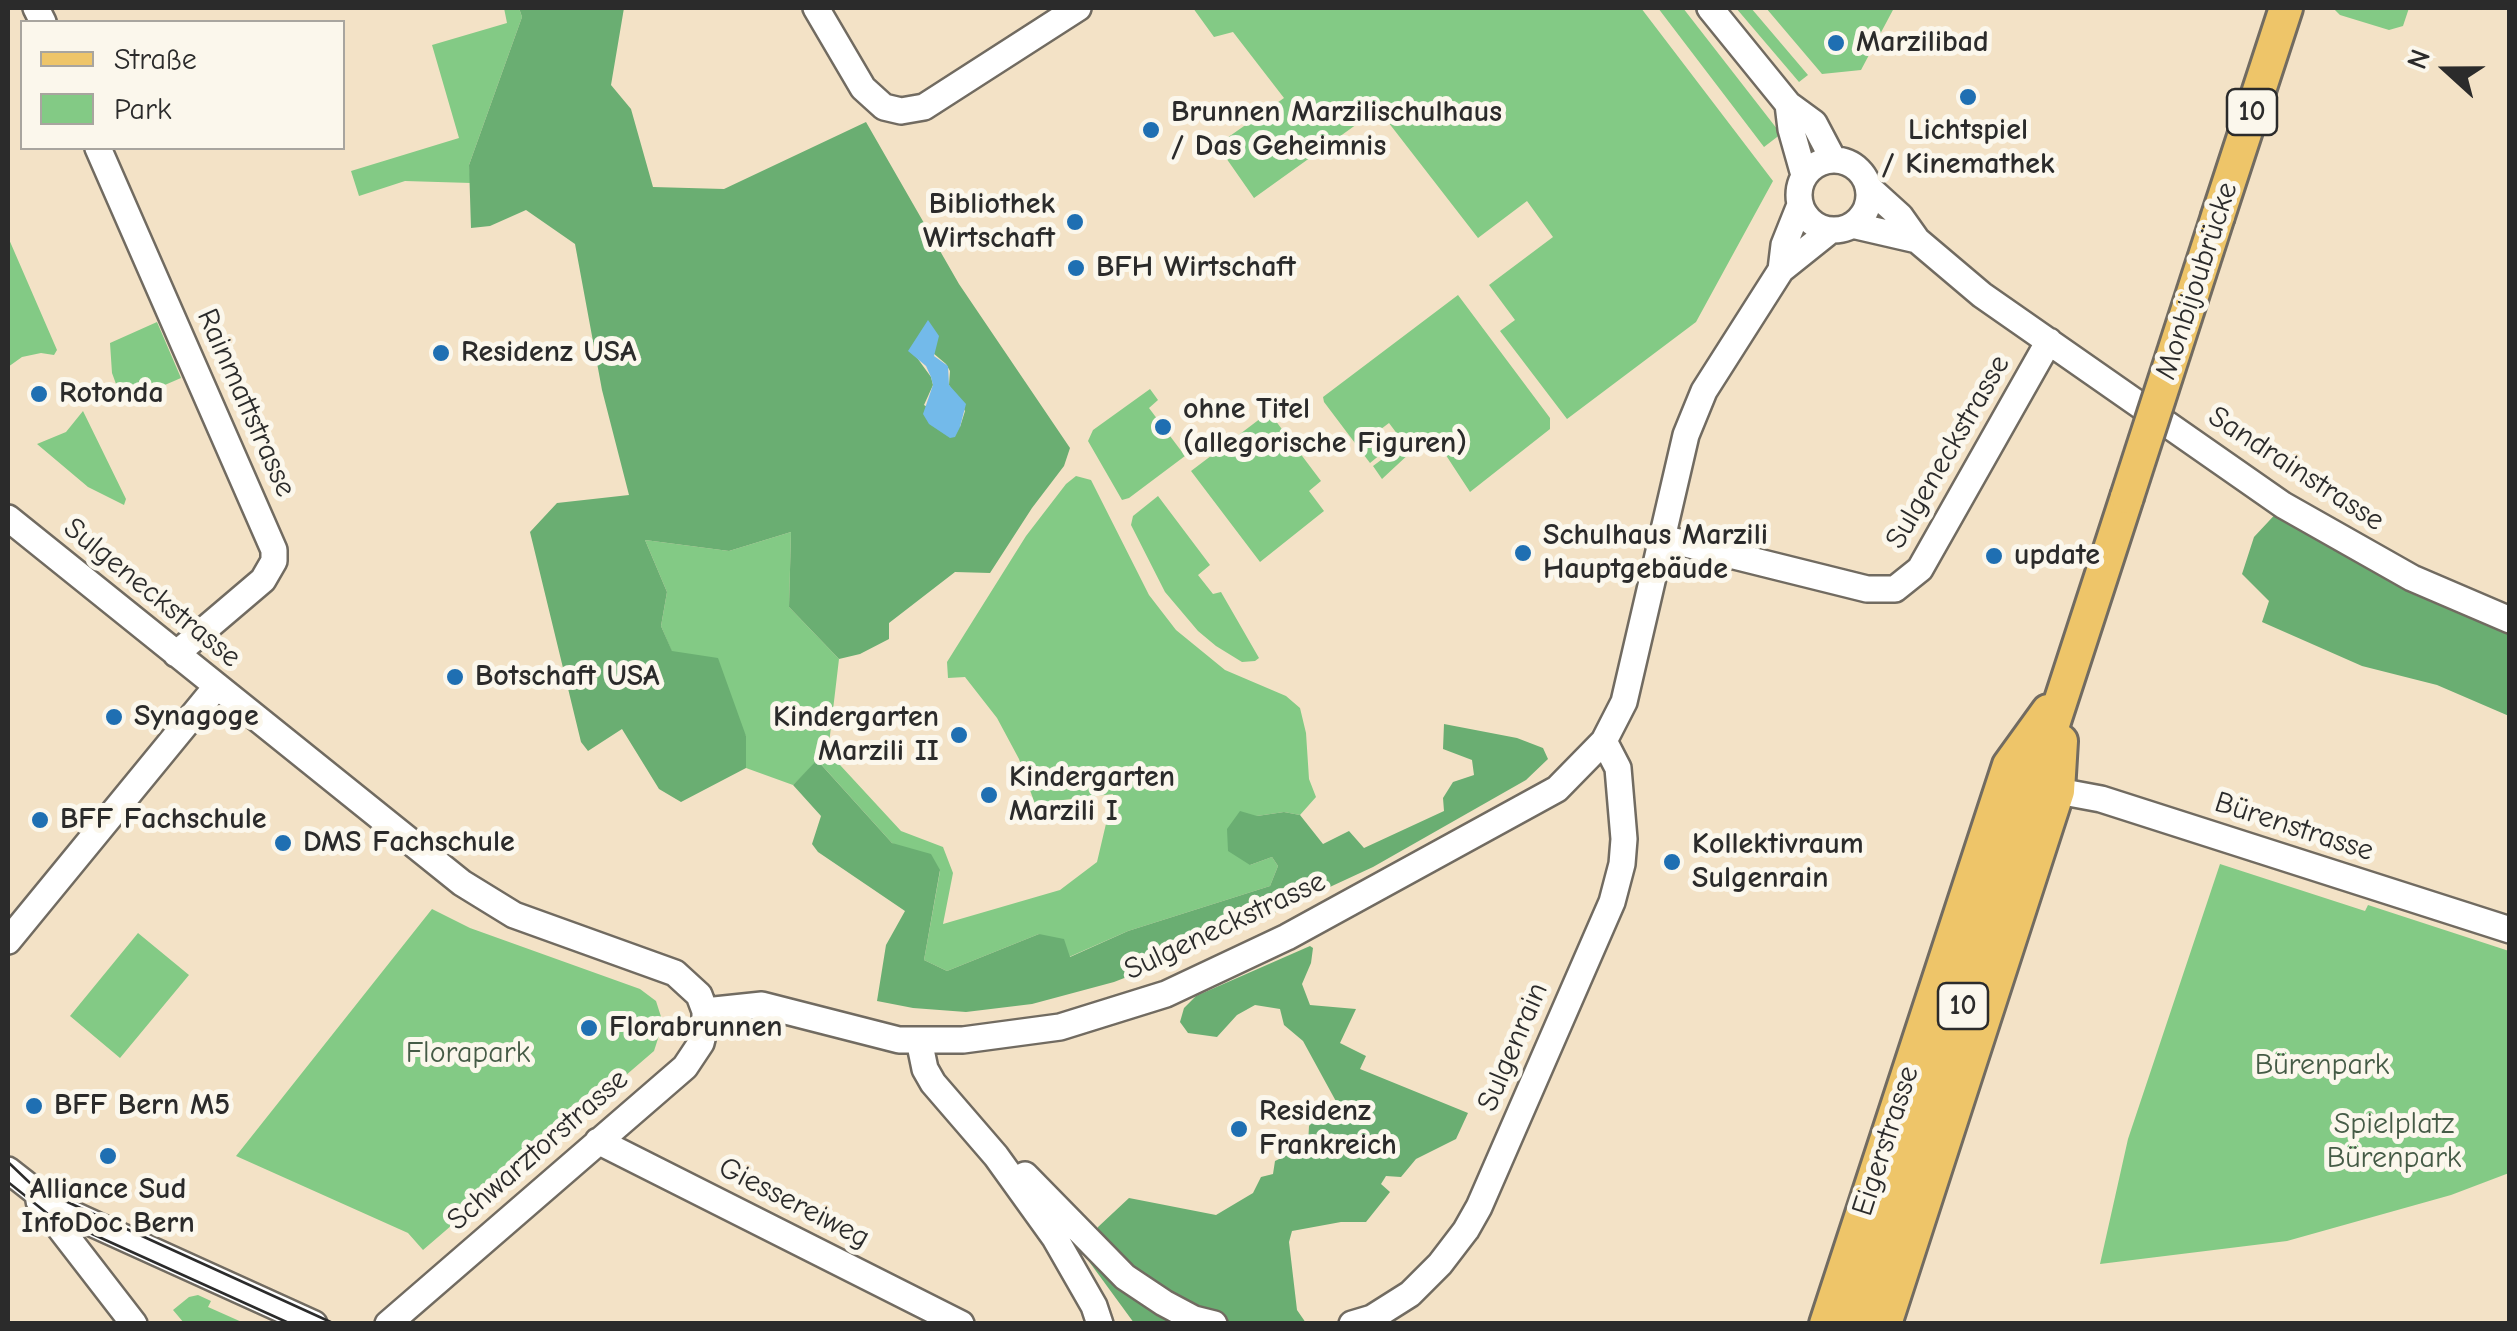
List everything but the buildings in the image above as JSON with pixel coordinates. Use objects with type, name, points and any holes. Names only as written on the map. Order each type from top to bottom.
[{"type":"main road","name":"Monbijoubrücke","points":[[2126,497],[2286,8]]},
{"type":"main road","name":"Eigerstrasse","points":[[1858,1324],[2126,497]]},
{"type":"main road","name":"Eigerstrasse","points":[[1885,1324],[2058,791],[2066,687]]},
{"type":"main road","name":"Eigerstrasse","points":[[1826,1324],[2009,765],[2066,687]]},
{"type":"street","points":[[816,8],[862,88],[884,107],[908,111],[924,106],[1078,8]]},
{"type":"street","points":[[1710,8],[1788,104],[1814,124],[1833,160]]},
{"type":"street","points":[[1788,104],[1804,176]]},
{"type":"street","name":"Rainmattstrasse","points":[[99,150],[274,556],[266,576],[176,654]]},
{"type":"street","points":[[1833,160],[1853,165],[1868,187],[1864,213],[1841,227],[1812,222],[1800,205],[1804,176],[1815,164],[1833,160]]},
{"type":"street","name":"Sandrainstrasse","points":[[1868,187],[1900,216],[1917,240],[1982,294],[2283,505],[2412,578],[2510,620]]},
{"type":"street","name":"Sulgeneckstrasse","points":[[1780,270],[1784,245],[1800,205]]},
{"type":"street","name":"Sandrainstrasse","points":[[1841,227],[1917,240]]},
{"type":"street","name":"Sulgeneckstrasse","points":[[8,518],[476,893],[544,928],[675,974],[695,989],[705,1010],[762,1005],[860,1032],[918,1040],[963,1040],[1060,1026],[1166,994],[1338,911],[1534,804],[1574,776],[1604,741],[1630,680],[1694,412],[1780,270],[1841,227]]},
{"type":"street","name":"Sulgeneckstrasse","points":[[1662,538],[1867,590],[1894,589],[1920,569],[2049,341]]},
{"type":"street","points":[[8,941],[216,686]]},
{"type":"street","name":"Sulgenrain","points":[[1362,1321],[1393,1306],[1424,1280],[1454,1247],[1479,1207],[1612,902],[1624,839],[1618,768],[1604,741]]},
{"type":"street","name":"Bürenstrasse","points":[[2058,791],[2101,799],[2510,930]]},
{"type":"street","name":"Schwarztorstrasse","points":[[388,1324],[690,1060],[703,1037],[705,1010]]},
{"type":"street","points":[[918,1040],[932,1083],[996,1156],[1056,1238],[1100,1324]]},
{"type":"street","name":"Giessereiweg","points":[[598,1141],[962,1324]]},
{"type":"street","points":[[996,1156],[1032,1181],[1125,1277],[1164,1304],[1214,1324]]},
{"type":"street","points":[[8,1170],[33,1193],[134,1324]]},
{"type":"street","points":[[33,1193],[314,1324]]},
{"type":"green space","points":[[504,8],[519,8],[522,17],[469,165],[471,183],[405,181],[359,196],[351,171],[459,138],[432,45],[507,23]]},
{"type":"green space","points":[[519,8],[624,8],[611,85],[631,109],[653,187],[724,189],[866,122],[959,284],[1070,448],[1064,466],[990,573],[955,572],[889,623],[889,639],[860,654],[839,659],[789,607],[791,532],[729,551],[645,540],[667,592],[661,626],[672,651],[718,658],[746,736],[746,768],[681,802],[659,789],[622,729],[588,751],[581,742],[530,532],[557,503],[629,495],[602,390],[575,244],[526,210],[490,226],[471,228],[469,165],[522,17]],"holes":[[[938,335],[933,353],[950,371],[949,385],[965,411],[960,427],[924,405],[933,385],[915,355]]]},
{"type":"green space","points":[[1193,8],[1641,8],[1773,181],[1696,322],[1567,419],[1500,331],[1515,320],[1489,285],[1553,237],[1527,201],[1478,238],[1378,109],[1254,198],[1217,145],[1284,98],[1233,32],[1214,37]]},
{"type":"green space","points":[[1658,8],[1683,8],[1781,134],[1764,147]]},
{"type":"green space","points":[[1736,8],[1751,8],[1808,75],[1799,82]]},
{"type":"green space","name":"Marzilibad","points":[[1766,8],[1894,8],[1861,70],[1822,74]]},
{"type":"green space","points":[[2333,8],[2409,8],[2403,26],[2389,30],[2340,15]]},
{"type":"green space","points":[[8,237],[57,350],[54,355],[22,357],[8,367]]},
{"type":"green space","points":[[1458,295],[1550,418],[1550,429],[1470,492],[1436,440],[1426,438],[1382,479],[1373,466],[1404,443],[1389,423],[1373,435],[1372,441],[1381,454],[1370,463],[1323,397]]},
{"type":"green space","points":[[157,322],[181,378],[123,403],[112,373],[110,343]]},
{"type":"green space","points":[[1150,389],[1158,400],[1149,408],[1185,456],[1122,500],[1088,441],[1093,430]]},
{"type":"green space","points":[[83,411],[126,499],[124,505],[88,487],[37,444],[66,432]]},
{"type":"green space","points":[[1269,412],[1321,481],[1309,491],[1324,511],[1260,562],[1191,471]]},
{"type":"green space","points":[[1076,476],[1091,480],[1149,595],[1176,630],[1225,670],[1286,696],[1300,708],[1309,779],[1316,797],[1300,815],[1284,812],[1257,816],[1250,865],[1272,857],[1278,866],[1270,886],[1128,931],[1069,957],[1039,934],[947,971],[924,960],[940,871],[892,843],[818,761],[793,785],[746,768],[746,736],[672,652],[661,626],[667,592],[645,540],[729,551],[791,532],[789,607],[839,659],[828,752],[901,831],[943,847],[953,873],[943,924],[1060,890],[1097,862],[1113,794],[1036,807],[1019,759],[997,718],[965,677],[948,678],[947,662],[1026,536]]},
{"type":"green space","points":[[1158,496],[1210,565],[1198,575],[1213,594],[1221,592],[1259,658],[1255,661],[1242,662],[1216,646],[1165,592],[1131,525],[1133,516]]},
{"type":"green space","points":[[2282,507],[2509,624],[2509,716],[2437,685],[2362,666],[2262,622],[2269,601],[2242,574],[2254,537]]},
{"type":"green space","points":[[1444,724],[1517,738],[1543,748],[1548,759],[1526,780],[1373,867],[1181,956],[1114,982],[1032,1004],[966,1012],[877,1001],[886,945],[905,911],[818,852],[812,844],[821,816],[793,785],[817,760],[892,843],[931,854],[940,870],[924,960],[947,971],[1039,934],[1064,939],[1070,957],[1128,931],[1270,886],[1278,866],[1272,857],[1250,865],[1228,851],[1227,829],[1240,811],[1257,816],[1284,812],[1300,815],[1323,844],[1349,831],[1364,848],[1444,811],[1443,798],[1453,782],[1474,775],[1472,760],[1443,749]]},
{"type":"green space","name":"Bürenpark","points":[[2220,864],[2365,911],[2368,905],[2509,951],[2509,1173],[2451,1195],[2287,1241],[2100,1264],[2128,1139]]},
{"type":"green space","name":"Florapark","points":[[432,909],[470,928],[640,989],[656,1001],[663,1023],[654,1051],[423,1250],[408,1233],[236,1156]]},
{"type":"green space","points":[[138,933],[189,975],[120,1058],[70,1016]]},
{"type":"green space","points":[[1310,946],[1311,963],[1302,984],[1310,1005],[1356,1009],[1340,1043],[1366,1056],[1360,1069],[1468,1113],[1456,1139],[1416,1159],[1401,1177],[1386,1176],[1381,1184],[1390,1192],[1366,1222],[1341,1222],[1292,1231],[1289,1242],[1297,1310],[1306,1323],[1134,1323],[1085,1256],[1098,1227],[1129,1198],[1216,1215],[1253,1193],[1261,1177],[1273,1174],[1275,1161],[1308,1145],[1309,1126],[1319,1113],[1337,1112],[1338,1105],[1303,1041],[1284,1025],[1280,1009],[1255,1005],[1237,1015],[1217,1037],[1188,1033],[1180,1022],[1184,1008],[1196,996]]},
{"type":"green space","points":[[198,1295],[211,1301],[208,1307],[244,1323],[184,1323],[173,1310]]},
{"type":"water","points":[[928,320],[939,336],[934,356],[948,366],[949,385],[966,404],[955,437],[950,438],[929,424],[923,414],[933,385],[926,366],[908,351]]},
{"type":"tram line","points":[[8,1162],[30,1183],[52,1195],[335,1324]]},
{"type":"tram line","points":[[8,1182],[48,1214],[291,1324]]},
{"type":"place","name":"Marzilibad","points":[[1836,43]]},
{"type":"place","name":"Lichtspiel / Kinemathek","points":[[1968,97]]},
{"type":"place","name":"Brunnen Marzilischulhaus / Das Geheimnis","points":[[1151,130]]},
{"type":"place","name":"Bibliothek Wirtschaft","points":[[1075,222]]},
{"type":"place","name":"BFH Wirtschaft","points":[[1076,268]]},
{"type":"place","name":"Residenz USA","points":[[441,353]]},
{"type":"place","name":"Rotonda","points":[[39,394]]},
{"type":"place","name":"ohne Titel (allegorische Figuren)","points":[[1163,427]]},
{"type":"place","name":"Schulhaus Marzili Hauptgebäude","points":[[1523,553]]},
{"type":"place","name":"update","points":[[1994,556]]},
{"type":"place","name":"Botschaft USA","points":[[455,677]]},
{"type":"place","name":"Synagoge","points":[[114,717]]},
{"type":"place","name":"Kindergarten Marzili II","points":[[959,735]]},
{"type":"place","name":"Kindergarten Marzili I","points":[[989,795]]},
{"type":"place","name":"BFF Fachschule","points":[[40,820]]},
{"type":"place","name":"DMS Fachschule","points":[[283,843]]},
{"type":"place","name":"Kollektivraum Sulgenrain","points":[[1672,862]]},
{"type":"place","name":"Florabrunnen","points":[[589,1028]]},
{"type":"place","name":"BFF Bern M5","points":[[34,1106]]},
{"type":"place","name":"Residenz Frankreich","points":[[1239,1129]]},
{"type":"place","name":"Alliance Sud InfoDoc Bern","points":[[108,1156]]},
{"type":"park label","name":"Spielplatz Bürenpark","points":[[2394,1142]]}]
